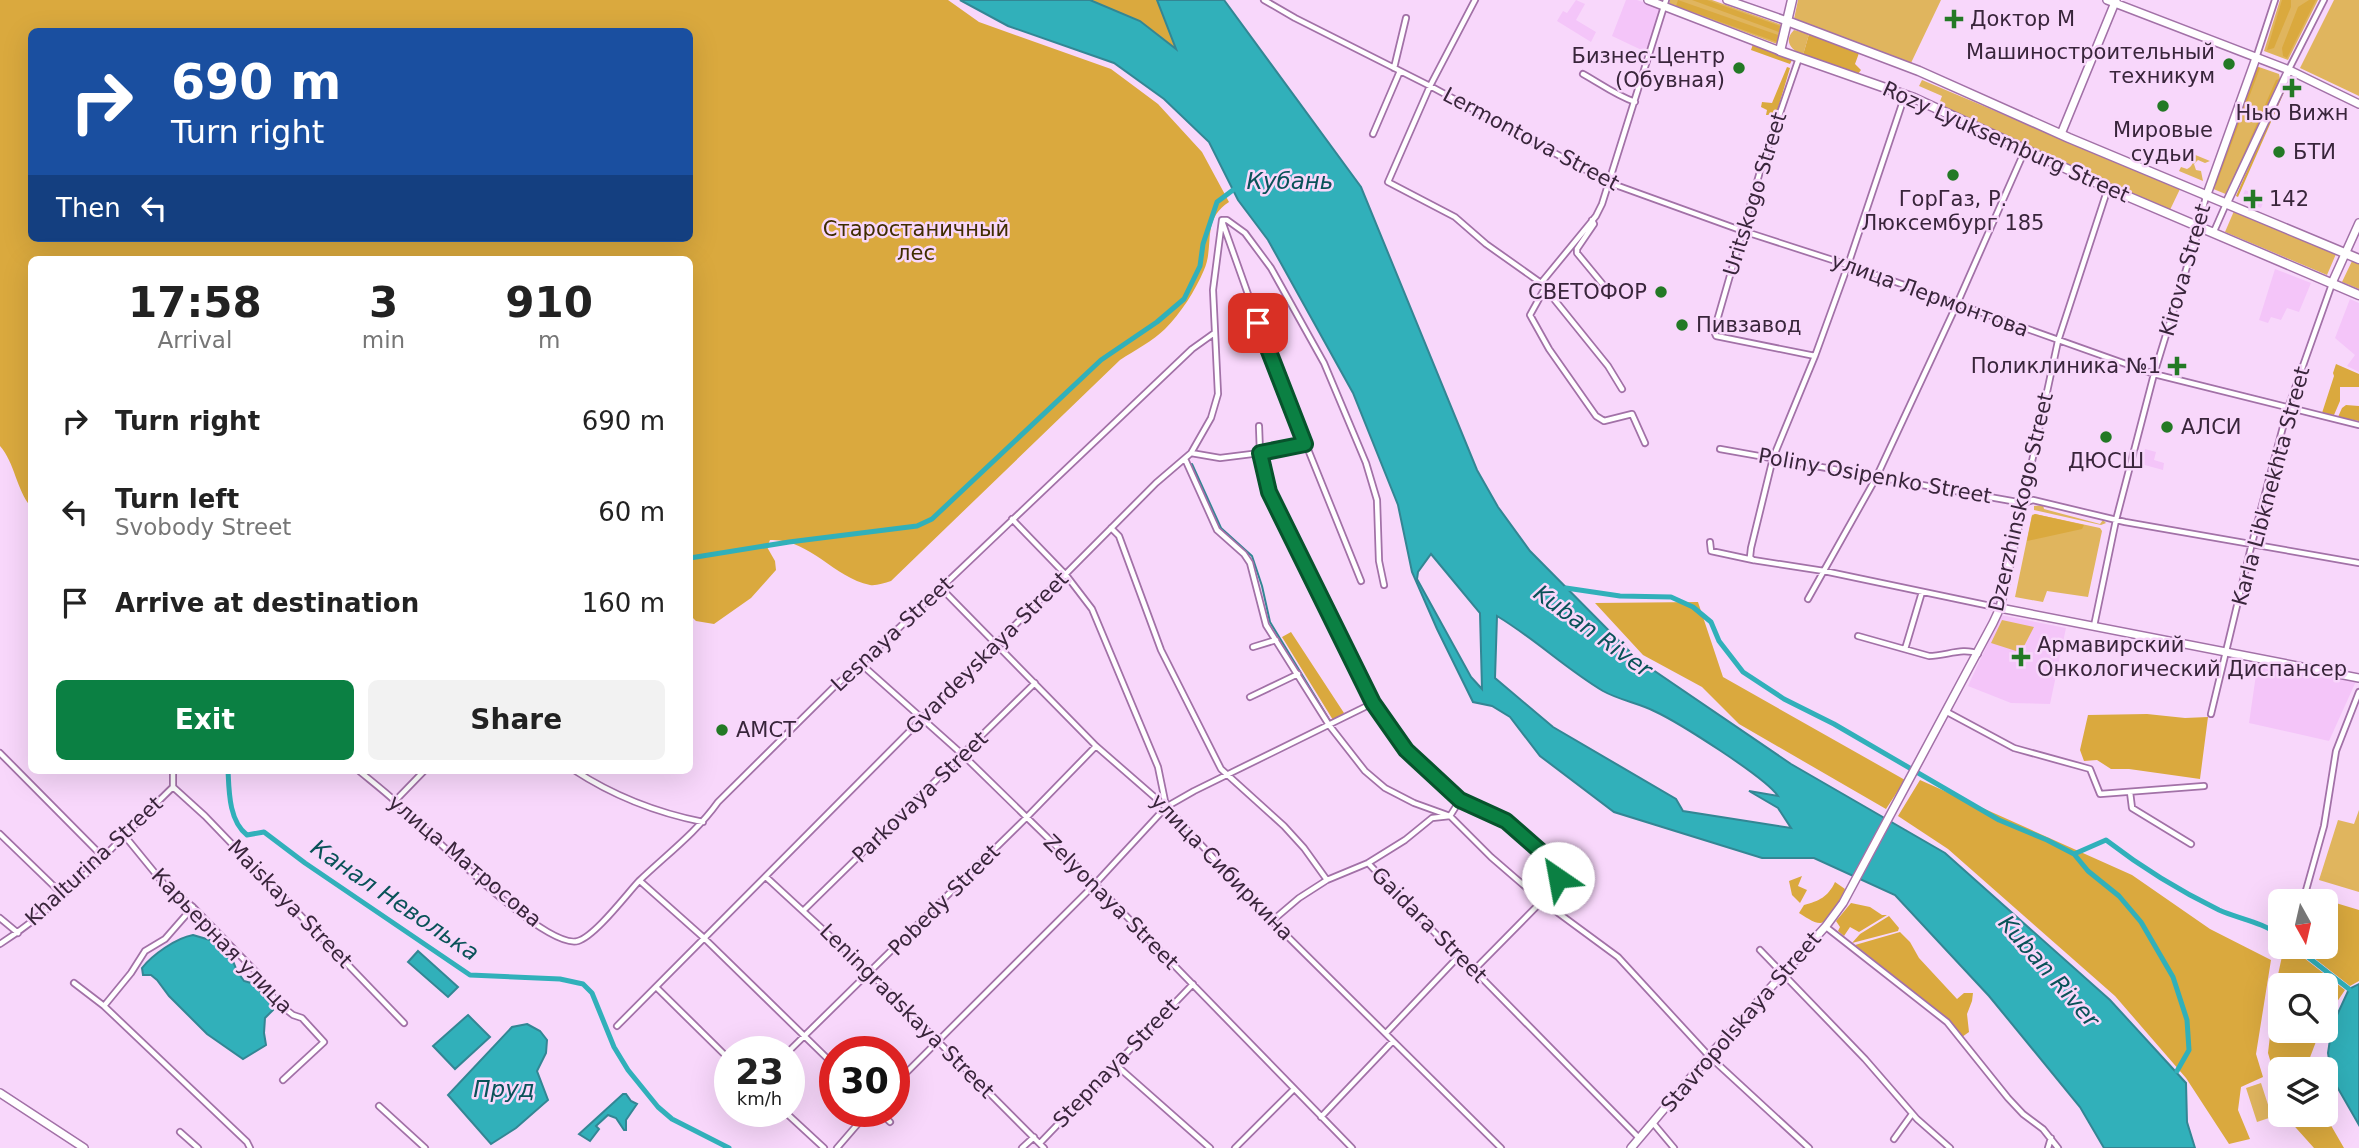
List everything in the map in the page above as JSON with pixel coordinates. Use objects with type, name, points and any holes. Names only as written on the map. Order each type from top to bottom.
[{"type":"main road","name":"Rozy Lyuksemburg Street","points":[[1648,0],[1665,3],[1780,51],[1906,94],[2108,188],[2359,295]]},
{"type":"main road","name":"Rozy Lyuksemburg Street","points":[[1727,0],[1919,71],[2206,197],[2359,259]]},
{"type":"main road","points":[[1780,51],[1792,0]]},
{"type":"main road","points":[[2061,134],[2113,1],[2289,70],[2359,104]]},
{"type":"main road","name":"Kirova Street","points":[[2206,197],[2256,58]]},
{"type":"main road","name":"Kirova Street","points":[[2226,204],[2289,70]]},
{"type":"main road","name":"Karla Libknekhta Street","points":[[2332,283],[2359,223]]},
{"type":"main road","name":"Kirova Street","points":[[2189,260],[2197,227]]},
{"type":"main road","name":"Dzerzhinskogo Street","points":[[1931,742],[1979,654],[2000,608],[2023,503]]},
{"type":"main road","points":[[2000,608],[2359,677]]},
{"type":"main road","name":"Stavropolskaya Street","points":[[1631,1148],[1709,1056],[1826,926],[1849,894],[1931,742]]},
{"type":"main road","points":[[0,1093],[73,1145],[84,1148]]},
{"type":"street","name":"Lermontova Street","points":[[1265,0],[1610,183],[1743,231]]},
{"type":"street","points":[[1475,0],[1430,86],[1388,182],[1455,217],[1486,244],[1541,283],[1608,366],[1622,389]]},
{"type":"street","name":"Kirova Street","points":[[2256,58],[2275,0]]},
{"type":"street","name":"Kirova Street","points":[[2289,70],[2324,0]]},
{"type":"street","points":[[1541,283],[1602,204],[1665,3]]},
{"type":"street","points":[[1373,134],[1397,70],[1406,18]]},
{"type":"street","name":"Uritskogo Street","points":[[1800,57],[1771,136],[1714,331],[1716,336],[1815,356]]},
{"type":"street","points":[[1583,74],[1610,92],[1635,102]]},
{"type":"street","points":[[1753,560],[1750,557],[1751,548],[1773,458],[1815,356],[1906,94]]},
{"type":"street","points":[[1808,600],[1876,478],[1958,304],[2025,150]]},
{"type":"street","name":"Dzerzhinskogo Street","points":[[2023,503],[2058,341],[2108,188]]},
{"type":"street","name":"Kirova Street","points":[[2197,227],[2206,197]]},
{"type":"street","name":"Kirova Street","points":[[2211,233],[2226,204]]},
{"type":"street","points":[[1361,580],[1252,308],[1222,220],[1227,220],[1245,233],[1271,268],[1324,363],[1366,463],[1377,500],[1379,561],[1384,584]]},
{"type":"street","name":"Gvardeyskaya Street","points":[[617,1026],[1156,483],[1191,453],[1211,418],[1218,394],[1213,334],[1213,290],[1222,220]]},
{"type":"street","points":[[1592,220],[1594,224],[1577,253],[1610,293]]},
{"type":"street","name":"улица Лермонтова","points":[[1743,231],[1848,265],[2154,374],[2359,425]]},
{"type":"street","name":"Kirova Street","points":[[2094,627],[2116,520],[2154,374],[2189,260]]},
{"type":"street","name":"Karla Libknekhta Street","points":[[2211,714],[2288,408],[2332,283]]},
{"type":"street","points":[[1545,288],[1530,315],[1549,349],[1596,416],[1604,421],[1632,414],[1645,443]]},
{"type":"street","name":"Lesnaya Street","points":[[578,941],[589,934],[703,822],[718,802],[836,685],[1192,349],[1213,334]]},
{"type":"street","points":[[1259,426],[1260,453],[1269,492],[1373,703],[1406,750],[1460,800],[1506,821],[1555,864],[1559,872],[1558,878],[1542,901],[1474,970]]},
{"type":"street","points":[[1191,453],[1220,458],[1305,444]]},
{"type":"street","name":"Poliny Osipenko Street","points":[[1720,449],[2023,503],[2033,500],[2116,520],[2359,563]]},
{"type":"street","points":[[1185,459],[1217,530],[1244,554],[1250,563],[1266,625],[1329,725],[1365,771],[1385,788],[1414,803],[1450,816],[1490,857],[1542,901],[1618,957],[1709,1056],[1809,1148]]},
{"type":"street","points":[[1012,519],[1066,575],[1087,601],[1097,619],[1158,767],[1166,807]]},
{"type":"street","points":[[1111,528],[1119,536],[1161,650],[1221,769],[1284,826],[1327,880]]},
{"type":"street","points":[[1710,542],[1711,551],[1824,571],[2000,608]]},
{"type":"street","name":"улица Сибиркина","points":[[941,588],[1096,746],[1166,807],[1272,920],[1501,1148]]},
{"type":"street","points":[[1905,649],[1923,592]]},
{"type":"street","points":[[1857,636],[1930,656],[1971,650],[1979,654]]},
{"type":"street","points":[[1254,648],[1276,640]]},
{"type":"street","name":"Zelyonaya Street","points":[[861,664],[963,755],[1095,884],[1352,1148]]},
{"type":"street","points":[[1250,697],[1298,674]]},
{"type":"street","name":"Parkovaya Street","points":[[804,910],[1035,683]]},
{"type":"street","points":[[2306,889],[2324,826],[2336,751],[2359,692]]},
{"type":"street","points":[[910,1068],[1095,884],[1166,807],[1373,703]]},
{"type":"street","points":[[1947,712],[2014,748],[2090,769],[2101,794],[2204,786]]},
{"type":"street","name":"Pobedy Street","points":[[805,1035],[1027,818],[1096,746]]},
{"type":"street","points":[[0,753],[104,858]]},
{"type":"street","name":"Khalturina Street","points":[[0,944],[18,933],[104,858],[173,787],[173,774]]},
{"type":"street","name":"улица Матросова","points":[[363,774],[520,914],[565,941],[578,941]]},
{"type":"street","points":[[395,802],[421,774]]},
{"type":"street","points":[[582,774],[633,800],[676,817],[703,822]]},
{"type":"street","name":"Maiskaya Street","points":[[173,787],[205,816],[404,1023]]},
{"type":"street","points":[[2130,792],[2132,808],[2191,844]]},
{"type":"street","points":[[1450,816],[1460,800]]},
{"type":"street","points":[[1368,863],[1405,840],[1432,818],[1450,816]]},
{"type":"street","points":[[0,834],[63,895]]},
{"type":"street","name":"Карьерная улица","points":[[124,835],[164,884],[193,907],[257,973],[258,979],[278,1003],[293,1015],[302,1018],[324,1042],[283,1080]]},
{"type":"street","name":"Gaidara Street","points":[[1272,920],[1327,880],[1368,863],[1639,1139]]},
{"type":"street","name":"Leningradskaya Street","points":[[766,877],[870,973],[1044,1148]]},
{"type":"street","points":[[640,881],[704,938],[819,1049]]},
{"type":"street","points":[[104,1006],[145,951],[165,939],[193,907]]},
{"type":"street","points":[[0,918],[18,933]]},
{"type":"street","points":[[1826,926],[1947,1022],[2008,1098],[2052,1138],[2058,1148]]},
{"type":"street","points":[[1760,950],[1865,1059],[1912,1114],[1950,1148]]},
{"type":"street","points":[[1386,1033],[1458,957]]},
{"type":"street","points":[[74,983],[104,1006],[247,1142],[250,1148]]},
{"type":"street","name":"Stepnaya Street","points":[[1040,1143],[1193,984]]},
{"type":"street","points":[[656,987],[714,1044]]},
{"type":"street","points":[[1321,1117],[1392,1042]]},
{"type":"street","points":[[1116,1065],[1210,1148]]},
{"type":"street","points":[[1235,1148],[1294,1089]]},
{"type":"street","points":[[379,1105],[425,1148]]},
{"type":"street","points":[[1894,1139],[1912,1114]]},
{"type":"street","points":[[1653,1123],[1674,1148]]},
{"type":"street","points":[[801,1127],[824,1148]]},
{"type":"street","points":[[840,1147],[856,1127]]},
{"type":"street","points":[[180,1132],[198,1148]]},
{"type":"street","name":"Stepnaya Street","points":[[1022,1148],[1034,1137]]},
{"type":"street","points":[[2048,1148],[2052,1138]]},
{"type":"shaded area","points":[[1576,0],[1585,4],[1576,20],[1596,32],[1591,42],[1557,21],[1563,11],[1567,13]]},
{"type":"shaded area","points":[[1626,0],[1637,0],[1663,9],[1650,54],[1612,36]]},
{"type":"shaded area","points":[[1670,0],[1712,0],[1782,25],[1777,44],[1669,4]]},
{"type":"shaded area","points":[[1798,0],[1941,0],[1911,63],[1794,19]]},
{"type":"shaded area","points":[[2280,0],[2318,0],[2288,60],[2264,51]]},
{"type":"shaded area","points":[[2334,0],[2359,0],[2359,96],[2300,68]]},
{"type":"shaded area","points":[[1794,30],[1809,34],[1803,55],[1790,45],[1789,38]]},
{"type":"shaded area","points":[[2256,66],[2279,74],[2280,79],[2228,195],[2211,188]]},
{"type":"shaded area","points":[[1922,80],[2180,189],[2169,212],[1938,107],[1942,96],[1919,86]]},
{"type":"shaded area","points":[[2193,154],[2210,161],[2205,163],[2198,160],[2194,164],[2196,170],[2201,171],[2203,181],[2179,171],[2181,167],[2187,169],[2191,166]]},
{"type":"shaded area","name":"142","points":[[2245,190],[2265,198],[2261,208],[2241,200]]},
{"type":"shaded area","points":[[2234,211],[2336,254],[2327,275],[2225,232]]},
{"type":"shaded area","points":[[2352,261],[2359,264],[2359,289],[2342,282]]},
{"type":"shaded area","points":[[2275,269],[2311,283],[2299,312],[2287,308],[2281,320],[2271,317],[2268,323],[2259,320]]},
{"type":"shaded area","points":[[2350,299],[2359,303],[2359,372],[2347,366],[2355,355],[2335,338]]},
{"type":"shaded area","name":"АЛСИ","points":[[2145,449],[2156,452],[2154,460],[2164,463],[2163,470],[2141,464]]},
{"type":"shaded area","points":[[2043,505],[2044,509],[2100,524],[2103,520],[2106,523],[2101,525],[2034,510],[2034,506]]},
{"type":"shaded area","points":[[2032,515],[2100,528],[2102,531],[2088,597],[2047,591],[2043,602],[2015,597]]},
{"type":"shaded area","name":"Армавирский Онкологический Диспансер","points":[[2001,615],[2066,628],[2050,704],[2011,703],[1968,686]]},
{"type":"shaded area","points":[[2002,620],[2034,627],[2022,650],[2016,651],[1991,643]]},
{"type":"shaded area","points":[[2258,661],[2357,679],[2329,741],[2249,723]]},
{"type":"shaded area","points":[[2359,810],[2359,892],[2319,880],[2338,820],[2354,824]]},
{"type":"shaded area","points":[[2261,1083],[2268,1105],[2268,1118],[2257,1122],[2246,1088]]},
{"type":"green space","name":"Старостаничный лес","points":[[0,0],[948,0],[979,22],[1111,69],[1158,104],[1202,152],[1229,202],[1215,217],[1207,261],[1200,278],[1171,323],[1155,338],[1120,360],[891,581],[872,585],[857,581],[797,545],[770,540],[767,547],[775,561],[776,570],[751,598],[714,624],[693,618],[693,256],[28,256],[28,503],[0,446]]},
{"type":"green space","points":[[1090,0],[1157,0],[1177,51],[1140,21]]},
{"type":"green space","points":[[1678,0],[1778,35],[1777,42],[1676,6]]},
{"type":"green space","points":[[1692,0],[1707,0],[1780,26],[1779,32]]},
{"type":"green space","points":[[2282,0],[2291,0],[2291,7],[2274,48],[2267,50]]},
{"type":"green space","points":[[2309,0],[2316,0],[2287,58],[2283,56],[2282,48],[2298,7]]},
{"type":"green space","points":[[1809,34],[1859,53],[1855,64],[1861,70],[1858,74],[1803,55]]},
{"type":"green space","points":[[1753,44],[1792,60],[1790,64],[1751,50]]},
{"type":"green space","points":[[1787,67],[1790,68],[1776,115],[1766,115],[1767,110],[1761,107],[1762,102],[1772,103]]},
{"type":"green space","points":[[2257,67],[2260,68],[2216,185],[2213,184]]},
{"type":"green space","points":[[2279,79],[2229,190],[2276,80]]},
{"type":"green space","points":[[2287,80],[2289,81],[2238,197],[2236,196]]},
{"type":"green space","points":[[2336,364],[2359,374],[2359,387],[2340,387],[2340,401],[2334,415],[2322,413]]},
{"type":"green space","points":[[2346,405],[2359,406],[2359,421],[2338,417]]},
{"type":"green space","points":[[2035,514],[2084,525],[2082,529],[2027,541],[2032,516]]},
{"type":"green space","points":[[1698,602],[1723,677],[1905,780],[1886,809],[1739,724],[1702,687],[1643,655],[1595,603]]},
{"type":"green space","points":[[1291,632],[1344,713],[1333,720],[1282,637]]},
{"type":"green space","points":[[2147,714],[2185,718],[2208,717],[2200,779],[2111,769],[2097,760],[2084,761],[2080,750],[2088,715]]},
{"type":"green space","points":[[1920,780],[2132,875],[2210,929],[2271,960],[2256,1054],[2263,1077],[2241,1087],[2238,1110],[2250,1139],[2229,1144],[2186,1078],[2115,996],[1948,849],[1898,816]]},
{"type":"green space","points":[[1802,876],[1798,886],[1807,890],[1800,903],[1792,895],[1789,881]]},
{"type":"green space","points":[[1835,882],[1845,889],[1828,918],[1821,923],[1799,913],[1804,905],[1826,895]]},
{"type":"green space","points":[[1851,903],[1870,907],[1882,915],[1887,915],[1859,932],[1850,927],[1844,936],[1838,931],[1840,927],[1836,921]]},
{"type":"green space","points":[[2338,904],[2359,910],[2359,981],[2350,986],[2338,977],[2338,973],[2333,973],[2315,959],[2338,959]]},
{"type":"green space","points":[[1889,916],[1899,928],[1898,931],[1852,943],[1860,934]]},
{"type":"green space","points":[[1900,932],[1910,942],[1919,958],[1957,999],[1964,993],[1973,993],[1967,1014],[1969,1032],[1962,1037],[1950,1021],[1855,945]]},
{"type":"green space","points":[[2281,959],[2305,959],[2323,973],[2278,973]]},
{"type":"green space","points":[[2338,985],[2345,990],[2338,1000]]},
{"type":"green space","points":[[2269,1043],[2315,1043],[2310,1057],[2269,1057]]},
{"type":"green space","points":[[2295,1127],[2332,1127],[2344,1148],[2314,1148]]},
{"type":"water","name":"Кубань","points":[[960,0],[1090,0],[1140,21],[1176,49],[1157,0],[1224,0],[1361,187],[1477,470],[1498,507],[1530,551],[1637,659],[1791,764],[1945,853],[2110,1000],[2186,1083],[2187,1122],[2195,1148],[2104,1148],[2080,1107],[1989,996],[1895,895],[1814,858],[1762,858],[1614,812],[1540,756],[1510,717],[1492,706],[1473,702],[1412,572],[1398,505],[1353,393],[1268,240],[1238,200],[1209,142],[1164,99],[1114,63],[1008,26]],"holes":[[[1431,554],[1480,613],[1482,689],[1471,677],[1417,579],[1418,572]],[[1497,616],[1603,691],[1666,717],[1757,776],[1778,796],[1749,791],[1778,808],[1791,828],[1683,811],[1676,799],[1553,727],[1495,678]]]},
{"type":"water","points":[[193,935],[220,943],[229,951],[244,981],[251,983],[268,999],[273,1010],[265,1018],[266,1045],[243,1059],[207,1034],[157,980],[151,975],[143,975],[142,968],[158,953],[172,943]]},
{"type":"water","points":[[418,951],[458,987],[448,997],[408,962]]},
{"type":"water","points":[[2359,984],[2359,1125],[2338,1088],[2338,1057],[2329,1057],[2328,1053],[2329,1043],[2338,1043],[2338,1013],[2349,989]]},
{"type":"water","points":[[468,1015],[490,1037],[455,1069],[433,1046]]},
{"type":"water","name":"Пруд","points":[[527,1024],[540,1031],[547,1040],[546,1053],[537,1071],[548,1100],[516,1128],[491,1144],[448,1095],[512,1027]]},
{"type":"water","points":[[623,1094],[637,1104],[626,1120],[626,1130],[616,1118],[608,1115],[596,1126],[599,1129],[590,1141],[579,1134]]},
{"type":"waterway","points":[[693,558],[917,526],[932,519],[1101,360],[1157,322],[1184,299],[1200,266],[1203,244],[1217,202],[1233,190]]},
{"type":"waterway","points":[[1192,464],[1221,528],[1252,556],[1270,622],[1330,721]]},
{"type":"waterway","name":"Kuban River","points":[[1566,588],[1620,596],[1671,597],[1693,607],[1711,622],[1719,641],[1743,672],[1784,699],[1834,724],[1999,820],[2074,854]]},
{"type":"waterway","name":"Канал Неволька","points":[[228,774],[233,814],[247,835],[264,832],[470,975],[560,979],[583,984],[592,993],[614,1047],[628,1070],[658,1107],[672,1119],[729,1148]]},
{"type":"waterway","points":[[2177,1071],[2189,1050],[2187,1020],[2173,977],[2141,922],[2119,896],[2088,871],[2074,854],[2106,840],[2190,895],[2219,910],[2268,928]]},
{"type":"waterway","points":[[2310,959],[2349,989]]},
{"type":"place","name":"Доктор М","points":[[1954,19]]},
{"type":"place","name":"Машиностроительный техникум","points":[[2229,64]]},
{"type":"place","name":"Бизнес-Центр (Обувная)","points":[[1739,68]]},
{"type":"place","name":"Нью Вижн","points":[[2292,88]]},
{"type":"place","name":"Мировые судьи","points":[[2163,106]]},
{"type":"place","name":"БТИ","points":[[2279,152]]},
{"type":"place","name":"ГорГаз, Р. Люксембург 185","points":[[1953,175]]},
{"type":"place","name":"142","points":[[2253,199]]},
{"type":"place","name":"СВЕТОФОР","points":[[1661,292]]},
{"type":"place","name":"Пивзавод","points":[[1682,325]]},
{"type":"place","name":"Поликлиника №1","points":[[2177,366]]},
{"type":"place","name":"АЛСИ","points":[[2167,427]]},
{"type":"place","name":"ДЮСШ","points":[[2106,437]]},
{"type":"place","name":"Армавирский Онкологический Диспансер","points":[[2021,657]]},
{"type":"place","name":"АМСТ","points":[[722,730]]},
{"type":"route","points":[[1258,323],[1305,444],[1260,453],[1269,492],[1373,703],[1406,750],[1431,775],[1460,800],[1506,821],[1555,864],[1559,872],[1558,878]]}]
